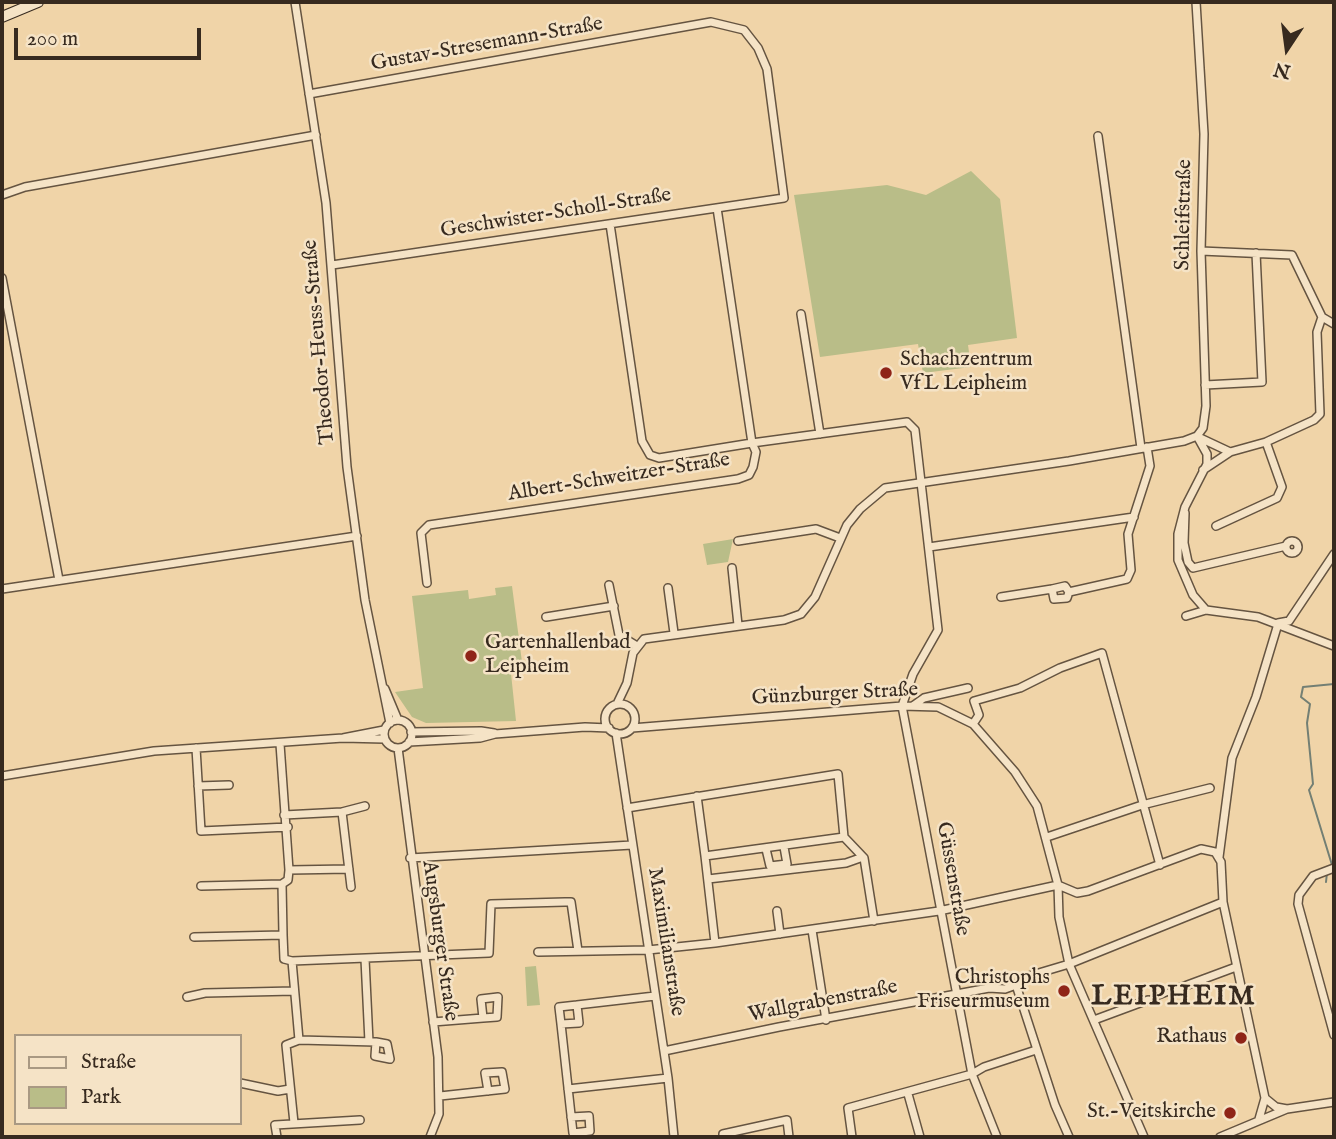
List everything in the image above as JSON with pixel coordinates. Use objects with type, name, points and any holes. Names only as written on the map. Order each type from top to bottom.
[{"type":"main road","points":[[2,17],[38,2]]},
{"type":"street","name":"Theodor-Heuss-Straße","points":[[295,2],[316,135],[332,265],[347,467],[387,726]]},
{"type":"street","name":"Schleifstraße","points":[[1196,2],[1204,108],[1202,251],[1205,385],[1203,428],[1198,436]]},
{"type":"street","name":"Gustav-Stresemann-Straße","points":[[309,94],[711,22],[724,23],[744,30],[758,48],[767,69],[784,198]]},
{"type":"street","points":[[2,195],[25,187],[316,135]]},
{"type":"street","points":[[1001,597],[1052,589],[1054,599],[1067,598],[1069,592],[1127,579],[1131,570],[1128,534],[1150,466],[1144,448],[1098,136]]},
{"type":"street","name":"Geschwister-Scholl-Straße","points":[[332,265],[784,198]]},
{"type":"street","points":[[610,224],[645,448],[649,455],[659,458],[752,443],[717,208]]},
{"type":"street","points":[[1202,251],[1292,255],[1322,317],[1334,324]]},
{"type":"street","points":[[1205,385],[1262,382],[1256,253]]},
{"type":"street","points":[[2,278],[59,580]]},
{"type":"street","points":[[801,314],[820,434]]},
{"type":"street","points":[[1203,470],[1230,452],[1266,442],[1314,421],[1321,414],[1315,346],[1322,317]]},
{"type":"street","name":"Albert-Schweitzer-Straße","points":[[427,583],[421,533],[429,525],[738,479],[749,475],[753,467],[756,452],[752,443],[907,422],[915,430],[922,482]]},
{"type":"street","points":[[1198,436],[1207,454],[1203,470],[1185,507],[1178,534],[1178,560],[1194,595],[1206,610]]},
{"type":"street","points":[[585,727],[606,717],[610,708],[617,704],[627,683],[637,646],[650,637],[784,620],[801,614],[816,597],[840,538],[860,509],[885,488],[1144,448],[1198,436],[1230,452]]},
{"type":"street","points":[[1216,526],[1277,498],[1282,487],[1266,442]]},
{"type":"street","points":[[902,706],[913,674],[938,630],[922,482]]},
{"type":"street","points":[[1185,507],[1184,543],[1188,562],[1193,568],[1286,546]]},
{"type":"street","points":[[929,547],[1134,517]]},
{"type":"street","points":[[738,541],[816,530],[840,538]]},
{"type":"street","points":[[2,589],[358,536]]},
{"type":"street","points":[[1278,624],[1289,621],[1334,554]]},
{"type":"street","points":[[732,568],[738,625]]},
{"type":"street","points":[[608,584],[619,635],[637,646]]},
{"type":"street","points":[[668,588],[674,633]]},
{"type":"street","points":[[546,617],[614,606]]},
{"type":"street","points":[[1186,617],[1206,610],[1258,617],[1334,646]]},
{"type":"street","points":[[1259,1119],[1265,1098],[1223,902],[1217,854],[1223,835],[1232,758],[1256,697],[1278,624]]},
{"type":"street","points":[[973,724],[979,715],[974,701],[1020,688],[1060,668],[1102,653],[1160,865]]},
{"type":"street","name":"Theodor-Heuss-Straße","points":[[380,679],[398,720]]},
{"type":"street","points":[[387,726],[384,738],[387,744],[398,748],[409,742],[585,727],[616,732],[632,728],[635,716],[629,706],[627,683]]},
{"type":"street","points":[[913,706],[924,698],[968,688]]},
{"type":"street","points":[[617,704],[629,706]]},
{"type":"street","name":"Günzburger Straße","points":[[632,728],[902,706],[938,707],[973,724],[1016,774],[1037,806],[1058,886],[1058,902],[1069,964],[1144,1137]]},
{"type":"street","name":"Güssenstraße","points":[[902,706],[972,1074],[997,1137]]},
{"type":"street","name":"Günzburger Straße","points":[[635,716],[660,724]]},
{"type":"street","points":[[606,717],[616,732]]},
{"type":"street","points":[[343,738],[387,726],[398,720],[407,723],[411,732],[409,742]]},
{"type":"street","points":[[411,732],[481,731],[495,734]]},
{"type":"street","name":"Maximilianstraße","points":[[616,732],[668,1077],[674,1137]]},
{"type":"street","points":[[2,776],[114,756],[343,738],[384,738]]},
{"type":"street","points":[[201,886],[282,884],[288,880],[288,827],[284,816],[280,744]]},
{"type":"street","points":[[196,748],[201,831],[288,827]]},
{"type":"street","name":"Augsburger Straße","points":[[398,748],[440,1096],[439,1114],[430,1137]]},
{"type":"street","points":[[627,808],[838,774],[844,838],[863,857],[874,921]]},
{"type":"street","points":[[198,786],[229,785]]},
{"type":"street","points":[[1047,837],[1142,805],[1210,788]]},
{"type":"street","points":[[697,796],[715,943]]},
{"type":"street","points":[[284,816],[342,812],[365,806]]},
{"type":"street","points":[[342,812],[351,887]]},
{"type":"street","points":[[1058,902],[1201,849],[1223,835]]},
{"type":"street","points":[[705,856],[844,838]]},
{"type":"street","points":[[410,858],[632,845]]},
{"type":"street","points":[[766,849],[770,866],[787,864],[784,846]]},
{"type":"street","points":[[1201,849],[1217,854]]},
{"type":"street","points":[[708,879],[846,863],[863,857]]},
{"type":"street","points":[[1334,868],[1313,876],[1299,895],[1298,904],[1334,1035]]},
{"type":"street","points":[[289,870],[349,869]]},
{"type":"street","points":[[282,884],[284,959],[292,961],[424,958],[489,953],[491,904],[571,902],[578,951]]},
{"type":"street","points":[[537,952],[648,950],[715,943],[939,911],[1058,886],[1077,893]]},
{"type":"street","name":"Wallgrabenstraße","points":[[664,1051],[1016,985],[1022,978],[1069,964],[1223,902]]},
{"type":"street","points":[[777,911],[780,934]]},
{"type":"street","points":[[812,930],[826,1020]]},
{"type":"street","points":[[194,937],[283,935]]},
{"type":"street","points":[[294,1124],[286,1045],[299,1040],[372,1042],[365,959]]},
{"type":"street","points":[[292,961],[299,1040]]},
{"type":"street","points":[[1094,1020],[1236,967]]},
{"type":"street","points":[[1016,985],[1055,1105],[1069,1137]]},
{"type":"street","points":[[187,997],[205,993],[294,991]]},
{"type":"street","points":[[571,1117],[559,1007],[655,996]]},
{"type":"street","points":[[561,1024],[579,1023],[577,1005]]},
{"type":"street","points":[[433,1022],[483,1018]]},
{"type":"street","points":[[852,1137],[848,1108],[908,1094],[1036,1050]]},
{"type":"street","points":[[568,1089],[668,1077]]},
{"type":"street","points":[[242,1083],[278,1091],[290,1089]]},
{"type":"street","points":[[440,1096],[488,1091]]},
{"type":"street","points":[[908,1094],[920,1137]]},
{"type":"street","points":[[1265,1098],[1276,1107],[1287,1110]]},
{"type":"street","points":[[1220,1137],[1259,1119],[1287,1110],[1334,1102]]},
{"type":"street","points":[[277,1137],[275,1125],[360,1120]]},
{"type":"street","points":[[723,1136],[787,1120],[789,1137]]},
{"type":"green space","points":[[971,171],[1000,199],[1017,338],[968,345],[971,367],[923,373],[918,344],[820,357],[794,195],[887,185],[926,195]]},
{"type":"green space","points":[[733,539],[728,562],[707,565],[703,544]]},
{"type":"green space","name":"Gartenhallenbad Leipheim","points":[[512,586],[522,662],[510,664],[516,721],[426,723],[412,717],[395,692],[423,688],[412,596],[468,590],[469,599],[496,595],[495,588]]},
{"type":"green space","points":[[536,966],[540,1005],[527,1006],[525,967]]},
{"type":"waterway","points":[[1332,865],[1309,790],[1313,784],[1307,723],[1310,704],[1301,697],[1303,687],[1334,684]]},
{"type":"waterway","points":[[1326,882],[1327,873]]},
{"type":"place","name":"Schachzentrum VfL Leipheim","points":[[886,373]]},
{"type":"place","name":"Gartenhallenbad Leipheim","points":[[471,656]]},
{"type":"place","name":"Christophs Friseurmuseum","points":[[1064,991]]},
{"type":"place","name":"Rathaus","points":[[1241,1038]]},
{"type":"place","name":"St.-Veitskirche","points":[[1230,1113]]},
{"type":"district","name":"LEIPHEIM","points":[[1174,998]]}]
